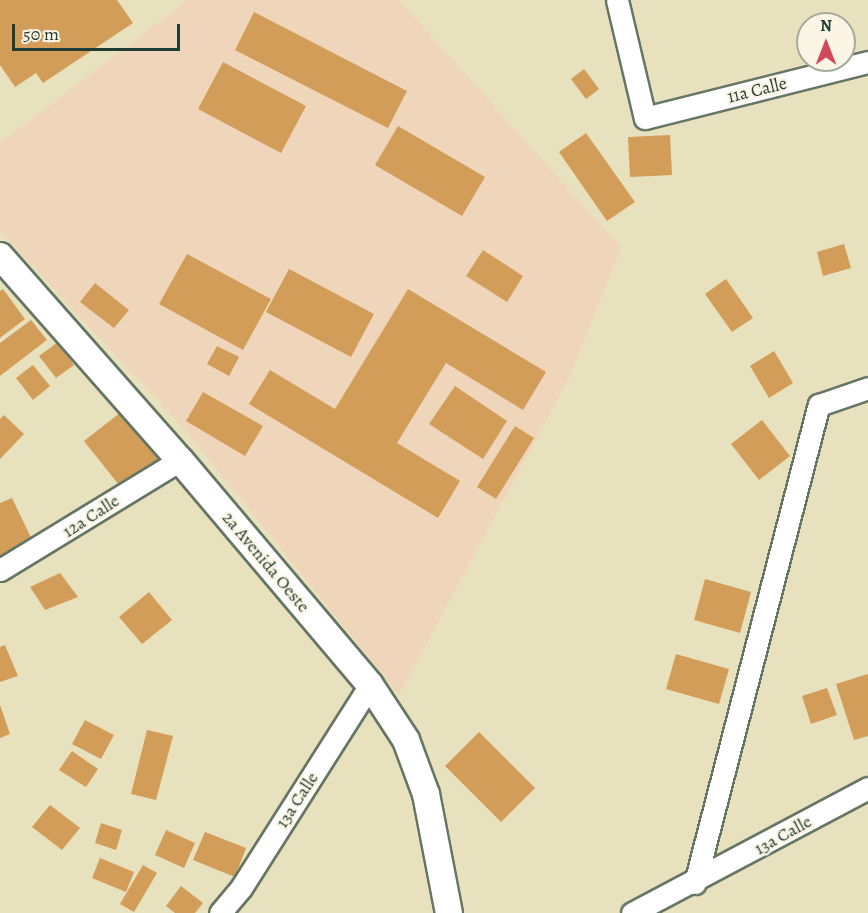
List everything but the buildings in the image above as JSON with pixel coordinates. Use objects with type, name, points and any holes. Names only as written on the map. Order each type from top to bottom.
[{"type":"street","name":"11a Calle","points":[[617,0],[645,118],[868,62]]},
{"type":"street","name":"2a Avenida Oeste","points":[[0,256],[180,459],[370,685],[406,740],[426,794],[448,913]]},
{"type":"street","points":[[695,883],[819,405],[868,388]]},
{"type":"street","name":"12a Calle","points":[[0,570],[58,538],[180,459]]},
{"type":"street","name":"13a Calle","points":[[220,913],[241,888],[370,685]]},
{"type":"street","name":"13a Calle","points":[[633,913],[695,883],[868,788]]},
{"type":"shaded area","points":[[188,0],[399,0],[621,248],[570,376],[399,695],[186,431],[0,231],[0,143]]}]
